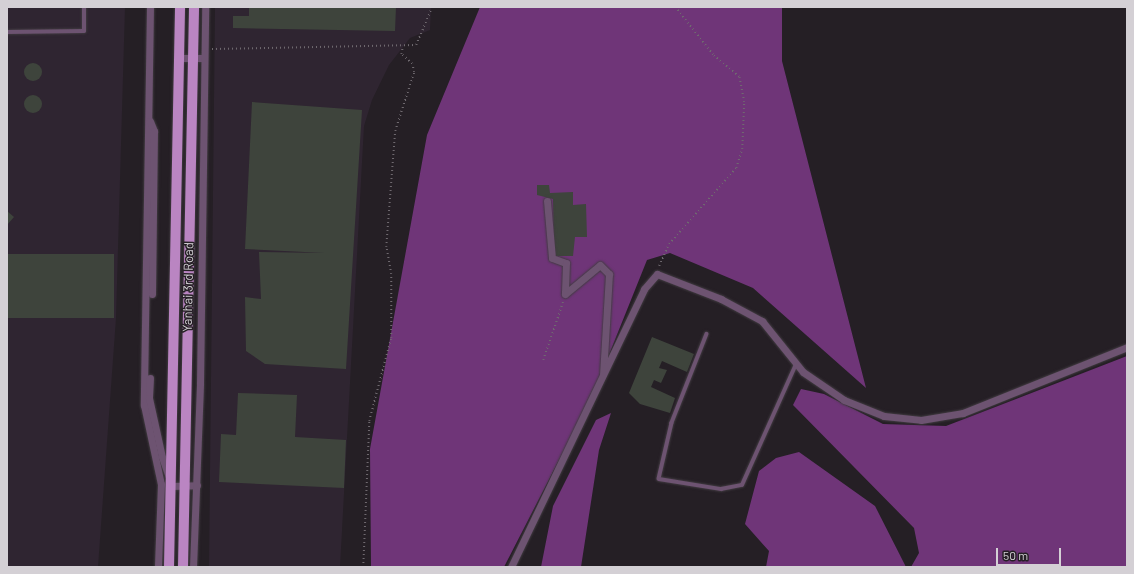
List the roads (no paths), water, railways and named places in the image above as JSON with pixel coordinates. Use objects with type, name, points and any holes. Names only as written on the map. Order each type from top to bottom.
[{"type":"main road","name":"Yanhai 3rd Road","points":[[169,567],[172,486],[180,7]]},
{"type":"main road","name":"Yanhai 3rd Road","points":[[183,567],[194,7]]},
{"type":"street","name":"Yanhai 3rd Road","points":[[150,7],[144,405],[161,484],[158,567]]},
{"type":"street","name":"Yanhai 3rd Road","points":[[193,567],[197,485],[205,7]]},
{"type":"street","points":[[179,58],[204,58]]},
{"type":"street","name":"Yanhai 3rd Road","points":[[149,119],[154,131],[149,398],[162,457],[172,486]]},
{"type":"street","points":[[547,201],[552,258],[566,263],[565,294],[600,265],[609,274],[602,382]]},
{"type":"street","points":[[511,567],[602,382],[644,289],[657,274],[721,299],[762,321],[803,372],[844,400],[884,416],[921,420],[963,413],[1127,347]]},
{"type":"street","points":[[172,486],[197,485]]},
{"type":"lane","points":[[7,32],[84,31],[84,7]]},
{"type":"lane","points":[[707,334],[672,423],[659,479],[721,489],[742,485],[797,363]]}]
